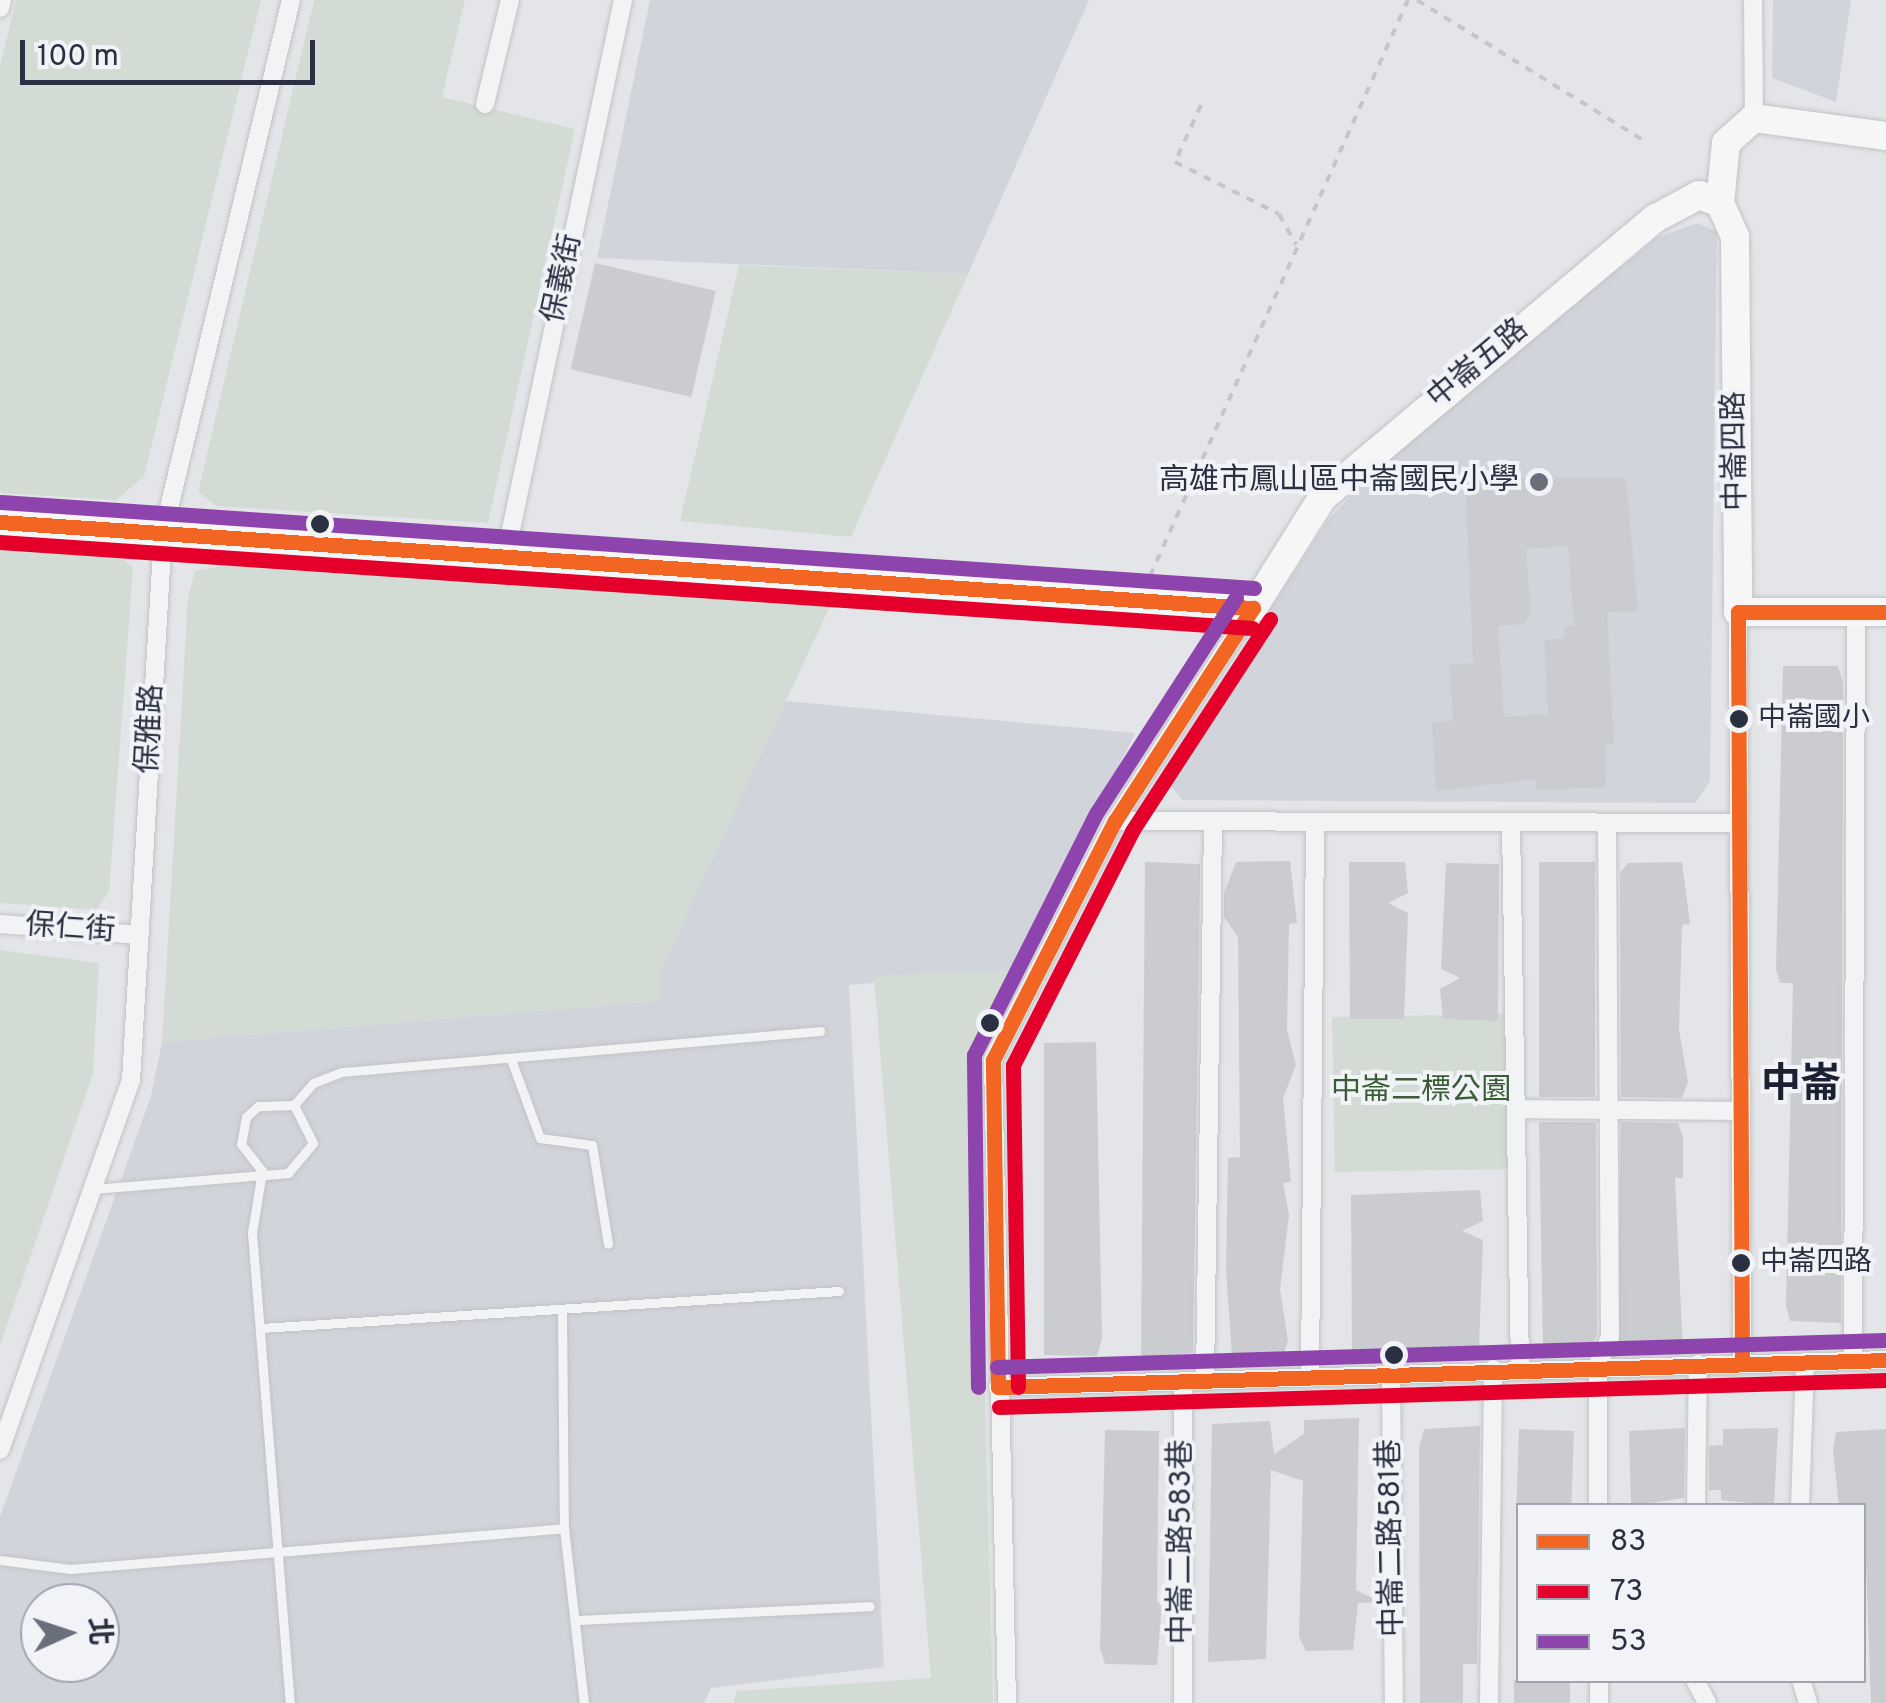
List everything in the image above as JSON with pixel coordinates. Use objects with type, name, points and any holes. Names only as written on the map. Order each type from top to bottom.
[{"type":"street","points":[[0,8],[2,0]]},
{"type":"street","name":"保雅路","points":[[0,1450],[130,1081],[163,533],[290,0]]},
{"type":"street","points":[[485,104],[510,0]]},
{"type":"street","name":"保義街","points":[[505,558],[623,0]]},
{"type":"street","points":[[1720,203],[1726,143],[1754,118],[1754,0]]},
{"type":"street","points":[[1754,118],[1886,136]]},
{"type":"street","name":"中崙五路","points":[[1007,1703],[993,1060],[1115,821],[1323,497],[1656,218],[1698,196],[1720,203]]},
{"type":"street","name":"中崙四路","points":[[1720,203],[1735,236],[1742,1362]]},
{"type":"street","points":[[0,522],[1138,604],[1253,608]]},
{"type":"street","points":[[1738,612],[1886,612]]},
{"type":"street","points":[[1853,1360],[1856,613]]},
{"type":"street","points":[[1115,821],[1737,823]]},
{"type":"street","points":[[1205,1380],[1214,822]]},
{"type":"street","points":[[1310,1376],[1315,822]]},
{"type":"street","points":[[1511,824],[1520,1368]]},
{"type":"street","points":[[1598,1503],[1598,1366],[1610,1337],[1607,825]]},
{"type":"street","name":"保仁街","points":[[0,924],[140,935]]},
{"type":"street","points":[[1516,1109],[1738,1111]]},
{"type":"street","points":[[998,1387],[1520,1368],[1886,1360]]},
{"type":"street","points":[[1800,1503],[1805,1362]]},
{"type":"street","points":[[1696,1503],[1698,1364]]},
{"type":"street","points":[[1489,1703],[1493,1369]]},
{"type":"street","name":"中崙二路581巷","points":[[1391,1373],[1394,1703]]},
{"type":"street","name":"中崙二路583巷","points":[[1183,1380],[1183,1703]]},
{"type":"lane","points":[[294,1106],[313,1083],[342,1072],[512,1062],[820,1032]]},
{"type":"lane","points":[[512,1062],[540,1138],[592,1145],[608,1244]]},
{"type":"lane","points":[[92,1189],[262,1171],[288,1173],[304,1162],[310,1121],[294,1106],[258,1106],[246,1117],[241,1144],[262,1171],[252,1233],[261,1328],[272,1550],[290,1703]]},
{"type":"lane","points":[[261,1328],[839,1291]]},
{"type":"lane","points":[[562,1310],[564,1528],[584,1703]]},
{"type":"lane","points":[[0,1560],[70,1569],[564,1528]]},
{"type":"lane","points":[[576,1620],[870,1606]]},
{"type":"path","points":[[1138,604],[1408,0]]},
{"type":"path","points":[[1417,0],[1641,139]]},
{"type":"path","points":[[1201,105],[1174,162],[1279,214],[1296,245]]},
{"type":"shaded area","points":[[650,0],[1089,0],[968,274],[597,258]]},
{"type":"shaded area","points":[[1773,0],[1851,0],[1836,102],[1772,78]]},
{"type":"shaded area","name":"高雄市鳳山區中崙國民小學","points":[[1697,223],[1717,231],[1710,781],[1695,803],[1182,800],[1163,776],[1328,520],[1399,445],[1658,237]]},
{"type":"shaded area","points":[[785,701],[1135,733],[1020,970],[849,985],[884,1667],[711,1688],[704,1703],[0,1703],[0,1517],[151,1096],[162,1042],[659,1001],[659,974]]},
{"type":"green space","points":[[16,0],[261,0],[144,476],[116,500],[0,493],[0,66]]},
{"type":"green space","points":[[314,0],[465,0],[442,97],[575,129],[488,523],[216,506],[198,492]]},
{"type":"green space","points":[[739,265],[968,274],[851,537],[680,521]]},
{"type":"green space","points":[[0,546],[116,553],[133,568],[109,892],[96,910],[0,903]]},
{"type":"green space","points":[[223,566],[831,604],[659,974],[659,1001],[162,1042],[188,597],[195,571]]},
{"type":"green space","points":[[0,950],[99,963],[93,1073],[0,1346]]},
{"type":"green space","points":[[1020,970],[976,1051],[993,1703],[733,1703],[737,1691],[931,1678],[874,976]]},
{"type":"green space","name":"中崙二標公園","points":[[1509,1014],[1512,1169],[1335,1172],[1332,1017]]},
{"type":"building","points":[[595,263],[716,291],[691,397],[570,369]]},
{"type":"building","points":[[1465,477],[1626,478],[1638,611],[1607,612],[1614,744],[1605,744],[1606,787],[1537,790],[1536,779],[1436,791],[1432,722],[1453,721],[1449,665],[1473,663]],"holes":[[[1568,546],[1574,626],[1564,626],[1565,638],[1544,640],[1548,714],[1504,717],[1498,626],[1525,624],[1531,613],[1526,549]]]},
{"type":"building","points":[[1783,666],[1838,666],[1843,683],[1841,1323],[1790,1321],[1786,1306],[1793,983],[1780,983],[1776,969]]},
{"type":"building","points":[[1290,861],[1297,923],[1289,924],[1287,1030],[1296,1065],[1283,1098],[1291,1182],[1283,1183],[1289,1215],[1280,1289],[1288,1340],[1283,1357],[1232,1356],[1226,1270],[1228,1158],[1240,1157],[1238,937],[1224,917],[1224,893],[1236,862]]},
{"type":"building","points":[[1145,862],[1200,864],[1200,878],[1193,1353],[1141,1357]]},
{"type":"building","points":[[1349,862],[1405,862],[1408,893],[1388,903],[1408,913],[1404,1019],[1350,1019]]},
{"type":"building","points":[[1539,862],[1595,862],[1595,1097],[1539,1097]]},
{"type":"building","points":[[1682,862],[1690,924],[1682,925],[1679,1030],[1688,1082],[1682,1098],[1621,1097],[1620,873],[1628,863]]},
{"type":"building","points":[[1446,863],[1499,864],[1498,1021],[1443,1019],[1440,989],[1460,978],[1441,969]]},
{"type":"building","points":[[1096,1042],[1102,1339],[1097,1356],[1044,1355],[1044,1043]]},
{"type":"building","points":[[1539,1122],[1596,1122],[1597,1334],[1589,1354],[1543,1353]]},
{"type":"building","points":[[1621,1122],[1678,1123],[1683,1137],[1683,1178],[1675,1178],[1683,1354],[1617,1353]]},
{"type":"building","points":[[1480,1190],[1483,1221],[1462,1231],[1483,1240],[1479,1346],[1352,1352],[1351,1195]]},
{"type":"building","points":[[1359,1418],[1356,1590],[1381,1602],[1358,1603],[1353,1650],[1306,1651],[1299,1637],[1303,1481],[1271,1470],[1266,1659],[1208,1662],[1212,1424],[1270,1421],[1274,1454],[1304,1434],[1304,1420]]},
{"type":"building","points":[[1480,1426],[1477,1664],[1463,1664],[1463,1703],[1420,1703],[1419,1448],[1424,1429]]},
{"type":"building","points":[[1685,1428],[1684,1498],[1631,1503],[1629,1431]]},
{"type":"building","points":[[1778,1428],[1774,1503],[1721,1500],[1721,1490],[1709,1490],[1709,1446],[1723,1445],[1723,1429]]},
{"type":"building","points":[[1519,1429],[1574,1431],[1571,1503],[1516,1503]]},
{"type":"building","points":[[1886,1429],[1886,1703],[1871,1703],[1866,1503],[1839,1503],[1833,1450],[1836,1432]]},
{"type":"building","points":[[1105,1430],[1159,1431],[1157,1601],[1170,1614],[1161,1615],[1157,1665],[1105,1664],[1100,1648]]},
{"type":"building","points":[[1514,1680],[1570,1683],[1570,1703],[1514,1703]]},
{"type":"transit line","name":"53","points":[[1,502],[1254,588]]},
{"type":"transit line","name":"83","points":[[0,522],[1253,608]]},
{"type":"transit line","name":"73","points":[[0,542],[1252,628]]},
{"type":"transit line","name":"53","points":[[978,1387],[974,1055],[1097,812],[1236,597]]},
{"type":"transit line","name":"83","points":[[998,1387],[993,1060],[1115,821],[1253,608]]},
{"type":"transit line","name":"83","points":[[1742,1362],[1738,612],[1886,612]]},
{"type":"transit line","name":"73","points":[[1018,1387],[1013,1065],[1132,831],[1270,619]]},
{"type":"transit line","name":"53","points":[[997,1367],[1885,1340]]},
{"type":"transit line","name":"83","points":[[998,1387],[1886,1360]]},
{"type":"transit line","name":"73","points":[[999,1407],[1886,1380]]},
{"type":"place","name":"高雄市鳳山區中崙國民小學","points":[[1539,482]]},
{"type":"place","name":"中崙國小","points":[[1739,719]]},
{"type":"place","name":"中崙四路","points":[[1741,1263]]},
{"type":"district","name":"中崙","points":[[1801,1086]]}]
